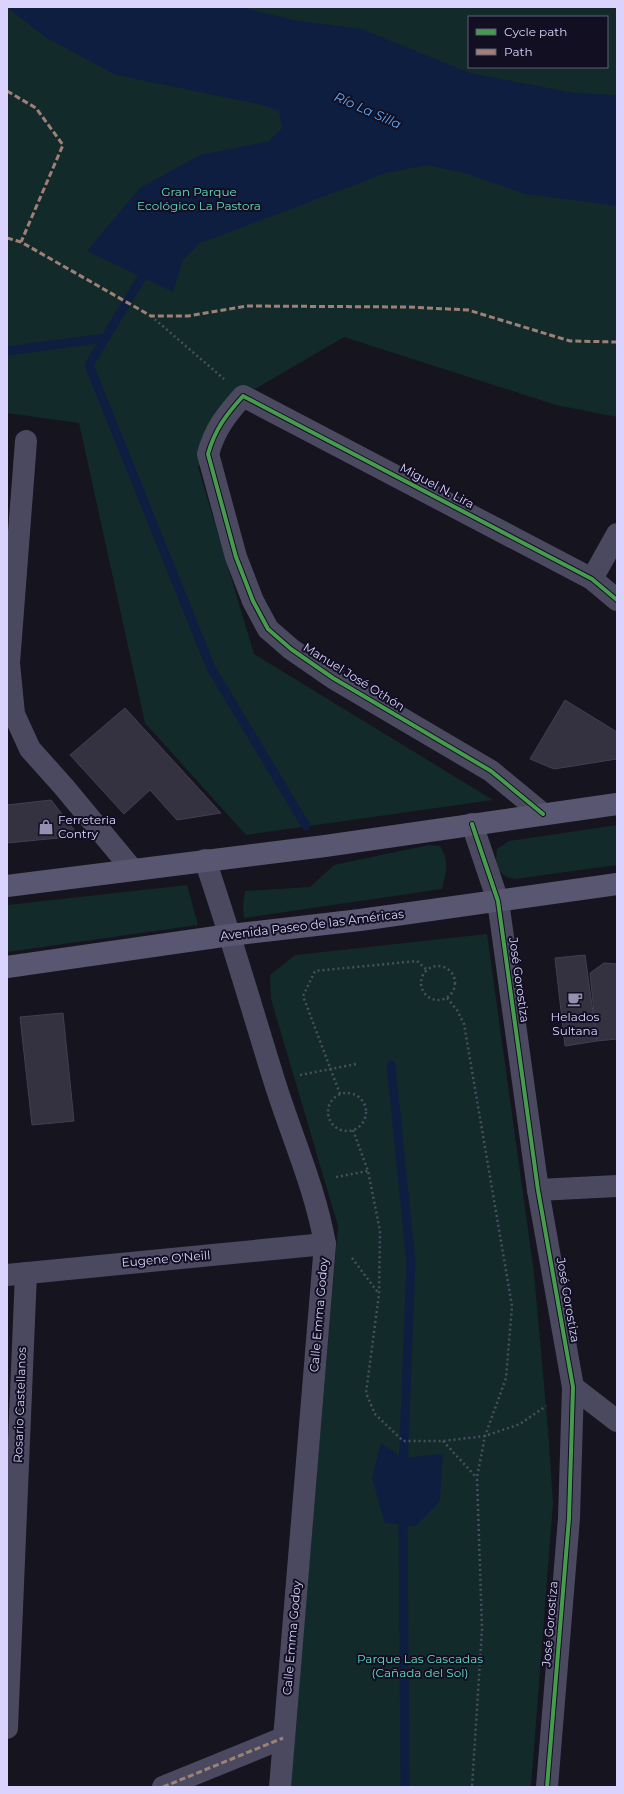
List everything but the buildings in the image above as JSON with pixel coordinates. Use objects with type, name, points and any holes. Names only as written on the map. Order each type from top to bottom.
[{"type":"main road","points":[[7,886],[325,846],[617,804]]},
{"type":"main road","name":"Avenida Paseo de las Américas","points":[[7,967],[230,935],[360,920],[617,884]]},
{"type":"street","name":"Miguel N. Lira","points":[[243,396],[592,579],[617,600]]},
{"type":"street","name":"Manuel José Othón","points":[[243,396],[226,416],[213,437],[208,454],[236,557],[253,601],[268,629],[291,649],[333,678],[491,771],[543,814]]},
{"type":"street","points":[[26,441],[9,663],[14,714],[30,749],[64,787],[132,870]]},
{"type":"street","points":[[592,579],[617,534]]},
{"type":"street","name":"José Gorostiza","points":[[472,824],[498,901],[538,1190],[572,1387],[569,1518],[547,1787]]},
{"type":"street","name":"Calle Emma Godoy","points":[[205,860],[230,935],[274,1080],[310,1182],[320,1216],[325,1244],[280,1787]]},
{"type":"street","points":[[538,1190],[617,1186]]},
{"type":"street","name":"Eugene O'Neill","points":[[16,1274],[325,1244]]},
{"type":"street","name":"Rosario Castellanos","points":[[7,1728],[16,1274]]},
{"type":"street","points":[[572,1387],[617,1421]]},
{"type":"street","points":[[163,1787],[283,1738]]},
{"type":"path","points":[[151,316],[243,396]]},
{"type":"path","points":[[340,1094],[303,996],[314,971],[417,960],[427,970]]},
{"type":"path","points":[[437,966],[448,969],[452,973],[456,984],[452,994],[447,998],[436,1000],[426,996],[423,991],[421,980],[427,970],[437,966]]},
{"type":"path","points":[[447,998],[457,1010],[464,1024],[512,1306],[506,1378],[485,1436],[477,1477],[482,1629],[472,1787]]},
{"type":"path","points":[[330,1069],[356,1064]]},
{"type":"path","points":[[345,1093],[357,1096],[365,1105],[366,1117],[359,1128],[347,1132],[334,1127],[328,1116],[330,1103],[340,1094],[345,1093]]},
{"type":"path","points":[[353,1130],[368,1171],[380,1231],[379,1294],[366,1393],[375,1414],[403,1441],[443,1441],[485,1436],[520,1424],[572,1387]]},
{"type":"path","points":[[310,1182],[368,1171]]},
{"type":"path","points":[[443,1441],[477,1477]]},
{"type":"green space","name":"Gran Parque Ecológico La Pastora","points":[[7,7],[617,7],[617,417],[556,405],[344,337],[243,396],[198,467],[254,654],[493,800],[246,835],[145,723],[79,423],[7,413]]},
{"type":"green space","points":[[617,825],[617,865],[515,879],[505,876],[498,869],[496,860],[497,849],[509,841]]},
{"type":"green space","points":[[429,845],[440,846],[445,857],[446,867],[442,889],[244,918],[243,905],[245,891],[310,887],[334,865]]},
{"type":"green space","points":[[187,885],[198,925],[7,952],[7,905]]},
{"type":"green space","name":"Parque Las Cascadas (Cañada del Sol)","points":[[487,934],[534,1273],[553,1503],[531,1787],[290,1787],[338,1226],[271,999],[270,975],[295,955]]},
{"type":"water","name":"Río La Silla","points":[[7,7],[240,7],[298,21],[361,29],[470,73],[574,93],[617,95],[617,206],[525,194],[468,174],[427,165],[386,173],[200,243],[183,260],[173,292],[87,251],[140,188],[200,155],[269,141],[282,128],[279,111],[259,104],[116,75],[45,37]]},
{"type":"water","points":[[381,1443],[403,1458],[443,1454],[440,1501],[416,1526],[385,1523],[372,1478]]},
{"type":"waterway","points":[[148,267],[89,365],[211,668],[306,826]]},
{"type":"waterway","points":[[7,351],[105,338]]},
{"type":"waterway","points":[[391,1065],[411,1263],[403,1470]]},
{"type":"waterway","points":[[403,1512],[405,1787]]},
{"type":"marked path","points":[[7,91],[36,108],[63,145],[21,242]]},
{"type":"marked path","points":[[7,238],[21,242],[151,316],[188,316],[247,306],[408,307],[468,310],[570,341],[617,342]]},
{"type":"marked path","points":[[163,1787],[283,1738]]},
{"type":"cycle path","points":[[543,814],[491,771],[333,678],[291,649],[268,629],[253,601],[236,557],[208,454],[214,437],[231,410],[243,396],[592,579],[617,600]]},
{"type":"cycle path","points":[[472,824],[498,901],[538,1190],[573,1387],[569,1518],[547,1787]]},
{"type":"place","name":"Ferreteria Contry","points":[[46,827]]},
{"type":"place","name":"Helados Sultana","points":[[575,999]]}]
